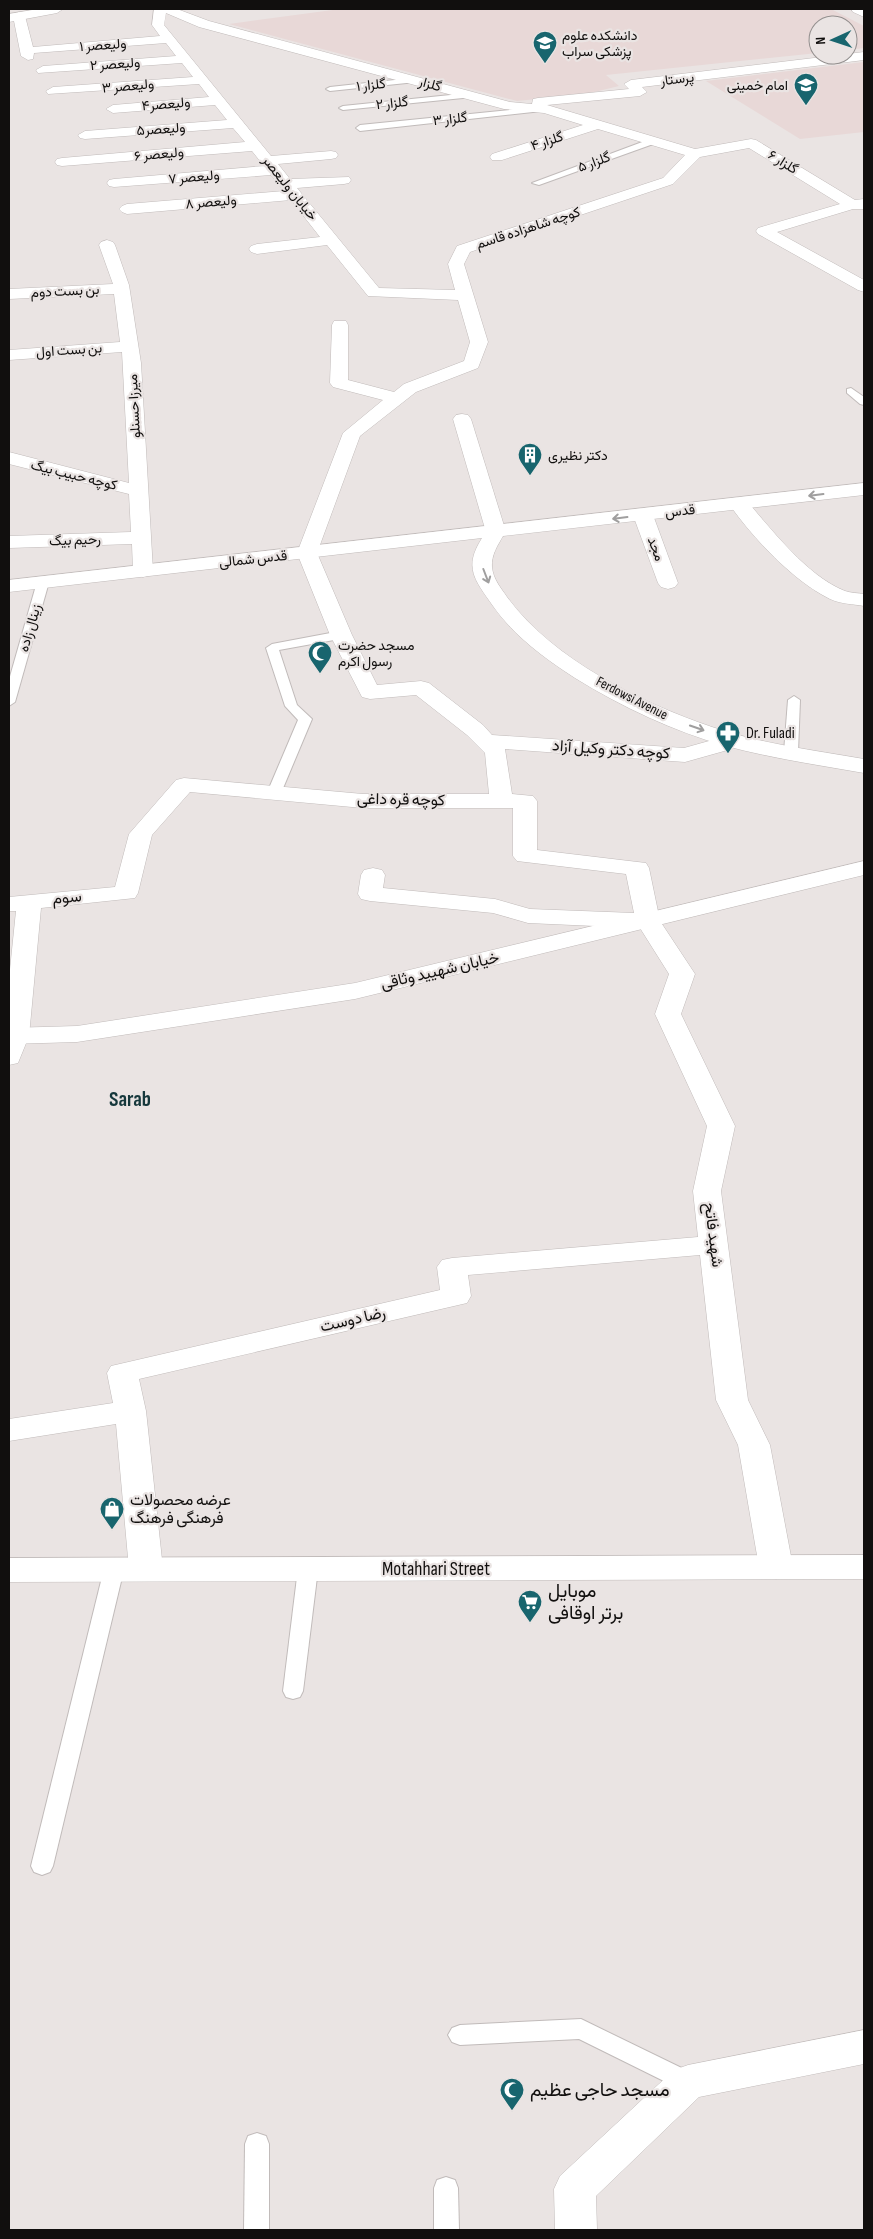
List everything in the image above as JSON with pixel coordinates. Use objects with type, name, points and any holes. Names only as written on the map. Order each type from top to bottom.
[{"type":"street","points":[[14,17],[57,9]]},
{"type":"street","name":"خیابان ولیعصر","points":[[160,9],[158,25],[374,293],[465,295]]},
{"type":"street","name":"گلزار","points":[[166,9],[204,24],[509,106],[539,109],[695,153]]},
{"type":"street","points":[[856,9],[864,13]]},
{"type":"street","name":"ولیعصر ۱","points":[[14,17],[32,53],[170,40]]},
{"type":"street","name":"پرستار","points":[[509,106],[640,92],[631,84],[864,56]]},
{"type":"street","name":"ولیعصر ۲","points":[[44,70],[186,59]]},
{"type":"street","name":"ولیعصر ۳","points":[[54,92],[202,80]]},
{"type":"street","name":"ولیعصر۴","points":[[113,109],[218,100]]},
{"type":"street","name":"ولیعصر۵","points":[[85,135],[237,123]]},
{"type":"street","name":"گلزار ۴","points":[[497,157],[597,125]]},
{"type":"street","name":"گلزار ۶","points":[[695,153],[751,143],[858,205]]},
{"type":"street","name":"ولیعصر ۶","points":[[62,162],[255,146]]},
{"type":"street","name":"کوچه شاهزاده قاسم","points":[[307,553],[352,433],[410,388],[472,364],[479,342],[456,264],[462,249],[668,181],[695,153]]},
{"type":"street","name":"ولیعصر ۷","points":[[114,183],[271,165],[331,155]]},
{"type":"street","name":"ولیعصر ۸","points":[[127,210],[291,190],[344,180]]},
{"type":"street","points":[[858,205],[764,231],[864,287]]},
{"type":"street","points":[[257,249],[331,240]]},
{"type":"street","name":"میرزا حسنلو","points":[[107,245],[121,289],[129,346],[143,571]]},
{"type":"street","name":"بن بست دوم","points":[[9,294],[121,289]]},
{"type":"street","points":[[340,325],[339,383],[396,398]]},
{"type":"street","name":"بن بست اول","points":[[9,354],[129,346]]},
{"type":"street","points":[[462,419],[496,532]]},
{"type":"street","name":"کوچه حبیب بیگ","points":[[9,458],[42,468],[139,491]]},
{"type":"street","name":"قدس","points":[[496,532],[864,489]]},
{"type":"street","points":[[739,504],[766,536],[806,575],[839,596],[864,600]]},
{"type":"street","name":"مجد","points":[[643,515],[668,583]]},
{"type":"street","name":"قدس شمالی","points":[[9,586],[496,532]]},
{"type":"street","name":"Ferdowsi Avenue","points":[[496,532],[483,553],[482,573],[501,606],[524,630],[562,659],[597,681],[659,715],[734,741],[864,766]]},
{"type":"street","name":"رحیم بیگ","points":[[9,542],[141,538]]},
{"type":"street","points":[[307,553],[341,636],[370,692],[421,688],[475,730],[496,752],[501,801]]},
{"type":"street","name":"کوچه دکتر وکیل آزاد","points":[[486,741],[686,755],[734,741]]},
{"type":"street","name":"کوچه قره داغی","points":[[126,893],[141,834],[184,785],[363,801],[525,801],[525,856],[637,868],[648,921]]},
{"type":"street","name":"خیابان شهیید وثاقی","points":[[11,1043],[355,991],[864,868]]},
{"type":"street","points":[[373,875],[370,894],[495,906],[528,916],[648,921]]},
{"type":"street","name":"سوم","points":[[19,903],[126,893]]},
{"type":"street","points":[[11,1043],[19,903]]},
{"type":"street","name":"شهید فاتح","points":[[648,921],[682,974],[668,1014],[721,1126],[707,1190],[732,1400],[754,1446],[776,1567]]},
{"type":"street","name":"رضا دوست","points":[[130,1411],[122,1373],[456,1296],[452,1267],[714,1245]]},
{"type":"street","points":[[9,1430],[130,1411],[130,1569]]},
{"type":"street","name":"Motahhari Street","points":[[9,1570],[864,1567]]},
{"type":"street","points":[[576,2230],[575,2189],[688,2082],[863,2048]]},
{"type":"lane","name":"گلزار ۱","points":[[330,89],[413,80]]},
{"type":"lane","name":"گلزار ۲","points":[[343,108],[470,95]]},
{"type":"lane","name":"گلزار ۳","points":[[360,128],[539,109]]},
{"type":"lane","name":"گلزار ۵","points":[[536,183],[653,141]]},
{"type":"lane","points":[[851,391],[864,402]]},
{"type":"lane","name":"زینال زاده","points":[[9,702],[43,582]]},
{"type":"lane","points":[[274,793],[305,719],[291,706],[272,648],[341,636]]},
{"type":"lane","points":[[791,752],[794,700]]},
{"type":"lane","points":[[42,1866],[130,1569]]},
{"type":"lane","points":[[293,1691],[308,1569]]},
{"type":"lane","points":[[460,2034],[581,2028],[688,2082]]},
{"type":"lane","points":[[257,2144],[257,2230]]},
{"type":"lane","points":[[446,2188],[447,2230]]},
{"type":"shaded area","name":"دانشکده علوم پزشکی سراب","points":[[340,9],[831,9],[843,15],[808,15],[808,54],[606,75],[619,86],[586,94],[517,101],[229,24]]},
{"type":"shaded area","name":"دانشکده علوم پزشکی سراب","points":[[858,23],[864,26],[864,48],[858,49]]},
{"type":"shaded area","name":"امام خمینی","points":[[864,62],[864,132],[800,139],[706,81],[839,65],[858,65],[858,63]]},
{"type":"place","name":"دانشکده علوم پزشکی سراب","points":[[545,64]]},
{"type":"place","name":"امام خمینی","points":[[806,106]]},
{"type":"place","name":"دکتر نظیری","points":[[530,476]]},
{"type":"place","name":"مسجد حضرت رسول اکرم","points":[[320,674]]},
{"type":"place","name":"Dr. Fuladi","points":[[728,754]]},
{"type":"place","name":"عرضه محصولات فرهنگی فرهنگ","points":[[112,1530]]},
{"type":"place","name":"موبایل برتر اوقافی","points":[[530,1623]]},
{"type":"place","name":"مسجد حاجی عظیم","points":[[512,2111]]},
{"type":"district","name":"Sarab","points":[[130,1099]]}]
